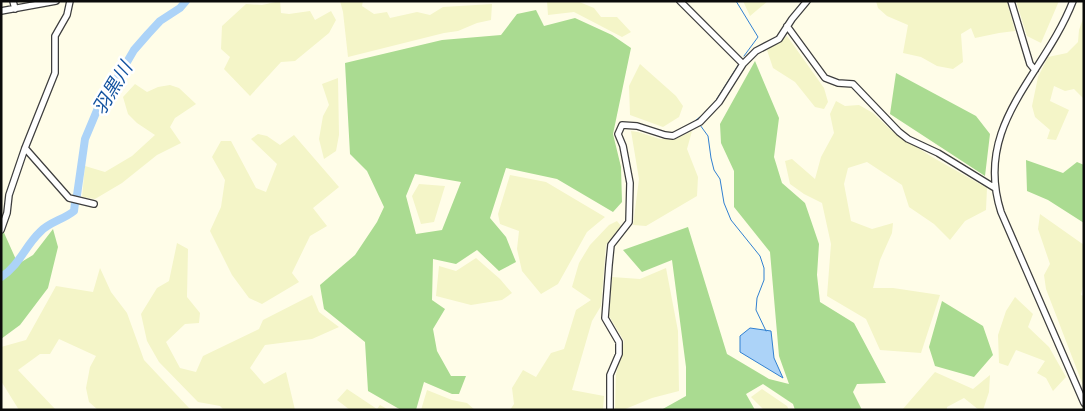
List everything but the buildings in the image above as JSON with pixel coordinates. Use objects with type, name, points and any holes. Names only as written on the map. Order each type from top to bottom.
[{"type":"street","points":[[13,1],[15,8]]},
{"type":"street","points":[[1,11],[56,1]]},
{"type":"street","points":[[1,230],[7,213],[9,195],[25,148],[55,73],[54,36],[67,15],[70,1]]},
{"type":"street","points":[[680,1],[744,64]]},
{"type":"street","points":[[610,410],[610,375],[619,354],[619,342],[605,318],[611,245],[629,222],[630,182],[618,134],[622,125],[637,126],[673,136],[700,122],[719,102],[744,64],[756,51],[779,39],[807,1]]},
{"type":"street","points":[[1011,1],[1030,64],[1035,70]]},
{"type":"street","points":[[1073,1],[1001,131],[994,156],[994,188],[1001,212],[1084,403]]},
{"type":"street","points":[[787,26],[825,78],[838,83],[853,84],[908,139],[938,153],[994,188]]},
{"type":"street","points":[[25,148],[69,198],[94,204]]},
{"type":"green space","points":[[280,1],[281,13],[289,14],[310,11],[315,20],[331,11],[336,20],[329,33],[295,61],[281,62],[250,96],[224,69],[230,57],[221,49],[222,26],[246,4],[262,5]]},
{"type":"green space","points":[[340,1],[363,1],[362,6],[374,14],[387,12],[390,18],[417,12],[430,15],[443,7],[492,4],[491,20],[477,23],[458,31],[348,57]]},
{"type":"green space","points":[[547,1],[577,1],[594,8],[601,17],[617,17],[631,32],[622,37],[574,12],[548,15]]},
{"type":"green space","points":[[743,1],[768,1],[750,16]]},
{"type":"green space","points":[[876,1],[1007,1],[1015,31],[975,38],[971,28],[961,34],[963,62],[953,69],[937,66],[921,57],[903,53],[908,25],[887,16],[878,8]]},
{"type":"green space","points":[[1016,1],[1059,1],[1041,43],[1027,36]]},
{"type":"green space","points":[[536,10],[544,26],[575,18],[612,35],[631,48],[613,134],[621,167],[622,202],[613,212],[557,179],[506,168],[490,218],[506,237],[516,262],[499,271],[477,250],[456,264],[433,259],[432,300],[445,309],[433,329],[437,351],[451,376],[466,376],[459,394],[452,394],[424,382],[416,410],[401,410],[368,391],[365,342],[324,309],[320,285],[355,255],[377,222],[384,207],[367,171],[350,154],[345,63],[442,40],[501,35],[517,14]],"holes":[[[415,174],[461,182],[442,230],[416,234],[406,196]]]},
{"type":"green space","points":[[1084,16],[1084,99],[1074,89],[1065,91],[1054,86],[1050,101],[1069,110],[1056,140],[1047,139],[1050,130],[1035,117],[1032,106],[1038,77],[1048,57],[1067,53],[1078,42],[1079,30]]},
{"type":"green space","points":[[787,36],[824,88],[828,102],[824,109],[815,107],[795,82],[773,68],[767,50]]},
{"type":"green space","points":[[755,61],[779,118],[774,157],[782,183],[805,203],[819,244],[817,275],[820,302],[854,323],[886,383],[857,384],[853,392],[862,410],[795,410],[793,404],[763,384],[746,394],[755,410],[661,410],[686,396],[686,367],[672,260],[642,272],[623,250],[688,227],[727,354],[769,379],[789,384],[779,356],[770,252],[734,207],[734,171],[721,143],[720,124]]},
{"type":"green space","points":[[640,64],[676,96],[683,106],[679,117],[663,127],[630,115],[629,86]]},
{"type":"green space","points":[[896,73],[976,116],[990,134],[985,176],[890,114]]},
{"type":"green space","points":[[338,78],[339,135],[336,151],[324,159],[319,139],[323,116],[329,105],[322,84]]},
{"type":"green space","points":[[135,84],[147,92],[158,87],[170,85],[179,88],[196,104],[175,118],[170,127],[181,143],[157,155],[122,183],[95,199],[82,197],[85,166],[105,172],[132,156],[155,135],[137,123],[128,114],[123,97]]},
{"type":"green space","points":[[836,101],[845,106],[859,105],[873,113],[892,131],[932,157],[987,188],[986,210],[965,221],[950,240],[934,224],[909,207],[902,185],[867,162],[848,168],[844,184],[851,221],[872,229],[893,223],[892,233],[880,260],[873,288],[893,288],[940,295],[921,353],[880,350],[866,319],[827,296],[831,244],[822,203],[790,184],[785,161],[792,159],[815,179],[821,157],[834,133],[830,114]]},
{"type":"green space","points":[[631,131],[660,139],[676,139],[692,131],[687,149],[698,177],[697,196],[646,226],[633,225],[639,179]]},
{"type":"green space","points":[[258,134],[267,136],[280,145],[294,135],[339,187],[313,208],[327,226],[310,236],[292,273],[299,282],[262,304],[249,298],[232,275],[210,231],[221,207],[225,180],[212,157],[221,141],[231,141],[256,188],[266,192],[277,164],[251,139]]},
{"type":"green space","points":[[1026,160],[1063,173],[1077,162],[1084,165],[1084,223],[1048,200],[1027,191]]},
{"type":"green space","points":[[510,175],[546,182],[605,217],[587,232],[558,284],[541,294],[522,271],[517,249],[519,231],[500,224],[498,214]]},
{"type":"green space","points":[[419,184],[445,186],[434,222],[421,224],[412,196]]},
{"type":"green space","points":[[1040,214],[1084,245],[1084,282],[1081,295],[1084,296],[1084,388],[1046,289],[1044,275],[1050,264],[1038,229]]},
{"type":"green space","points":[[617,221],[621,226],[606,245],[601,306],[592,321],[572,390],[604,396],[603,410],[510,410],[514,404],[512,388],[523,370],[536,377],[551,353],[564,349],[576,310],[591,300],[572,287],[579,263],[590,245],[609,225]]},
{"type":"green space","points":[[1,226],[18,264],[33,255],[53,229],[58,247],[48,288],[20,325],[1,339]]},
{"type":"green space","points":[[177,243],[188,249],[187,297],[200,313],[199,323],[185,324],[166,342],[180,368],[196,372],[203,356],[259,329],[263,320],[312,295],[319,312],[339,327],[312,339],[265,345],[250,368],[264,384],[286,372],[295,410],[224,410],[220,406],[198,402],[159,362],[147,341],[141,314],[157,288],[169,281]]},
{"type":"green space","points":[[476,258],[500,279],[512,293],[502,300],[471,305],[436,296],[439,266],[456,271]]},
{"type":"green space","points":[[100,268],[111,292],[127,313],[144,360],[193,410],[98,410],[89,402],[86,388],[90,367],[96,356],[59,339],[50,354],[40,354],[18,370],[56,410],[19,410],[1,381],[1,347],[26,340],[56,286],[93,292]]},
{"type":"green space","points":[[666,268],[678,331],[679,391],[652,398],[623,410],[615,410],[616,375],[624,341],[609,316],[612,277],[640,279]]},
{"type":"green space","points":[[1015,297],[1033,314],[1028,327],[1049,347],[1066,377],[1053,391],[1046,378],[1037,373],[1045,361],[1016,350],[1008,366],[999,363],[998,335],[1006,311]]},
{"type":"green space","points":[[942,301],[983,326],[993,355],[974,377],[935,366],[929,347]]},
{"type":"green space","points":[[935,372],[973,389],[990,375],[989,392],[983,410],[979,410],[964,398],[947,407],[947,410],[902,410]]},
{"type":"green space","points":[[347,389],[377,409],[380,405],[389,410],[350,410],[337,400]]},
{"type":"green space","points":[[762,389],[787,406],[789,410],[764,410],[751,397]]},
{"type":"green space","points":[[427,390],[452,400],[467,403],[475,410],[421,410]]},
{"type":"water","points":[[750,328],[771,331],[774,358],[783,378],[740,352],[740,336]]},
{"type":"waterway","name":"羽黒川","points":[[77,195],[85,139],[103,96],[120,74],[134,50],[160,21],[180,8],[186,1]]},
{"type":"waterway","points":[[736,1],[758,37],[744,56]]},
{"type":"waterway","points":[[715,102],[739,64]]},
{"type":"waterway","points":[[696,120],[704,114]]},
{"type":"waterway","points":[[700,125],[708,136],[714,170],[720,179],[724,203],[731,220],[760,256],[764,268],[764,280],[757,298],[756,310],[766,331]]},
{"type":"waterway","name":"羽黒川","points":[[1,277],[13,267],[44,229],[74,211],[75,203]]}]
